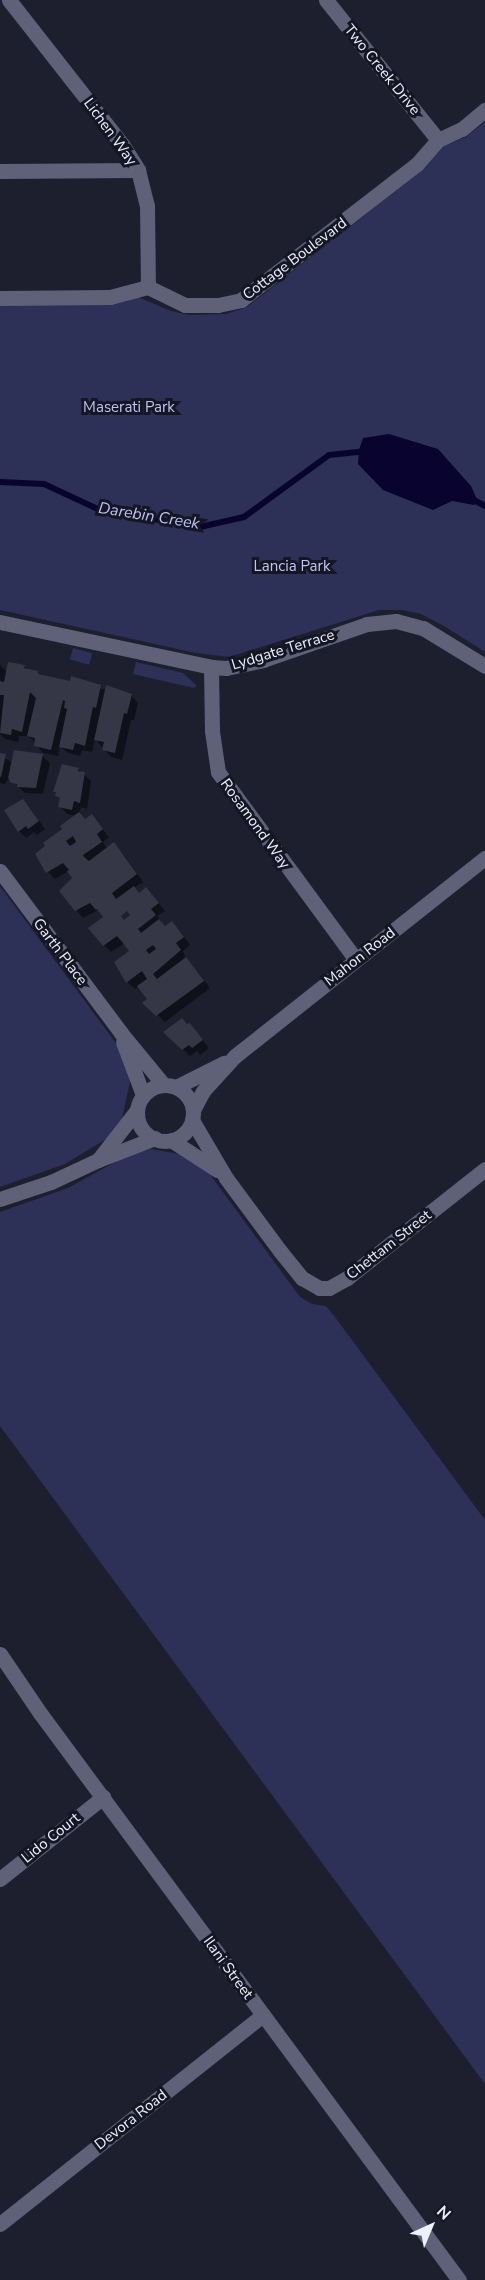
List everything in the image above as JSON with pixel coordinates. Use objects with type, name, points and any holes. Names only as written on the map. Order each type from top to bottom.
[{"type":"street","name":"Lichen Way","points":[[9,0],[122,144],[138,170],[145,189],[147,206],[148,287]]},
{"type":"street","name":"Two Creek Drive","points":[[326,0],[438,140]]},
{"type":"street","name":"Cottage Boulevard","points":[[148,287],[185,305],[218,305],[241,300],[417,164],[438,140],[462,129],[485,110]]},
{"type":"street","points":[[0,171],[138,170]]},
{"type":"street","points":[[0,298],[110,297],[148,287]]},
{"type":"street","name":"Lydgate Terrace","points":[[0,622],[211,667],[243,666],[385,620],[410,623],[423,628],[485,666]]},
{"type":"street","name":"Rosamond Way","points":[[211,667],[212,731],[218,772],[356,960]]},
{"type":"street","name":"Mahon Road","points":[[193,1115],[203,1091],[236,1056],[485,858]]},
{"type":"street","name":"Garth Place","points":[[0,871],[121,1033],[170,1085]]},
{"type":"street","name":"Garth Place","points":[[121,1033],[140,1102]]},
{"type":"street","name":"Mahon Road","points":[[170,1085],[236,1056]]},
{"type":"street","points":[[0,1199],[59,1179],[98,1160],[155,1138],[171,1140],[184,1133],[193,1115],[188,1096],[170,1085],[148,1090],[98,1160]]},
{"type":"street","points":[[140,1102],[141,1127],[155,1138]]},
{"type":"street","name":"Chettam Street","points":[[193,1115],[226,1178],[302,1278],[310,1285],[325,1288],[347,1278],[485,1169]]},
{"type":"street","name":"Chettam Street","points":[[171,1140],[226,1178]]},
{"type":"street","name":"Ilani Street","points":[[0,1654],[459,2280]]},
{"type":"street","name":"Lido Court","points":[[0,1879],[103,1797]]},
{"type":"street","name":"Devora Road","points":[[0,2224],[263,2015]]},
{"type":"green space","points":[[485,122],[485,652],[421,614],[402,610],[379,610],[229,657],[196,653],[0,610],[0,305],[138,297],[171,311],[189,315],[226,314],[247,307],[424,169],[442,147],[466,137]]},
{"type":"green space","points":[[73,648],[92,653],[89,665],[70,660]]},
{"type":"green space","points":[[136,662],[183,673],[197,686],[194,688],[133,674]]},
{"type":"green space","points":[[0,886],[118,1046],[125,1060],[130,1082],[122,1118],[108,1138],[65,1164],[0,1187]]},
{"type":"green space","points":[[151,1149],[179,1154],[209,1173],[300,1297],[312,1304],[326,1306],[335,1317],[485,1520],[485,2084],[0,1426],[0,1212],[68,1188],[126,1156]]},
{"type":"shaded area","points":[[389,434],[438,449],[471,486],[478,502],[474,505],[452,501],[433,510],[383,490],[358,464],[359,450],[363,438]]},
{"type":"building","points":[[8,662],[25,665],[24,668],[38,671],[38,674],[70,681],[71,676],[101,685],[96,708],[93,707],[85,746],[75,743],[73,750],[59,747],[67,709],[64,708],[65,701],[63,700],[51,750],[34,746],[35,738],[27,736],[36,698],[30,692],[22,732],[12,729],[11,735],[0,733],[4,695],[0,695],[0,681],[4,682]]},
{"type":"building","points":[[106,685],[132,694],[127,714],[124,713],[115,753],[102,750],[104,742],[94,740]]},
{"type":"building","points":[[14,750],[43,754],[36,788],[17,787],[17,784],[11,783],[8,778]]},
{"type":"building","points":[[0,753],[6,754],[1,777],[0,777]]},
{"type":"building","points":[[62,764],[79,768],[78,771],[85,772],[80,803],[74,801],[72,810],[58,807],[60,798],[55,796],[56,792],[53,792]]},
{"type":"building","points":[[23,799],[39,821],[28,829],[26,826],[18,832],[4,810]]},
{"type":"building","points":[[79,812],[85,819],[92,814],[103,829],[97,834],[102,842],[83,855],[85,858],[89,861],[114,842],[137,874],[112,893],[116,899],[134,886],[139,893],[146,887],[159,903],[151,909],[156,915],[138,929],[141,933],[159,919],[165,926],[172,921],[184,937],[176,943],[181,950],[153,974],[157,979],[186,957],[204,981],[156,1016],[142,1003],[147,999],[137,986],[147,979],[142,971],[126,983],[114,962],[129,951],[123,943],[117,936],[103,946],[88,928],[103,917],[97,909],[90,903],[75,911],[59,891],[72,878],[67,871],[69,870],[63,863],[46,873],[35,854],[45,846],[43,843],[62,829],[60,826]],"holes":[[[73,836],[76,842],[70,846],[66,841]],[[127,911],[130,915],[124,920],[121,916]],[[153,945],[156,949],[149,954],[146,950]]]},
{"type":"building","points":[[182,1018],[187,1024],[190,1023],[203,1040],[192,1048],[189,1045],[182,1050],[163,1032]]},
{"type":"waterway","name":"Darebin Creek","points":[[0,482],[44,484],[100,510],[200,527],[244,517],[329,455],[365,451]]},
{"type":"waterway","name":"Darebin Creek","points":[[472,499],[485,506]]},
{"type":"park label","name":"Maserati Park","points":[[129,408]]},
{"type":"park label","name":"Lancia Park","points":[[292,567]]}]
